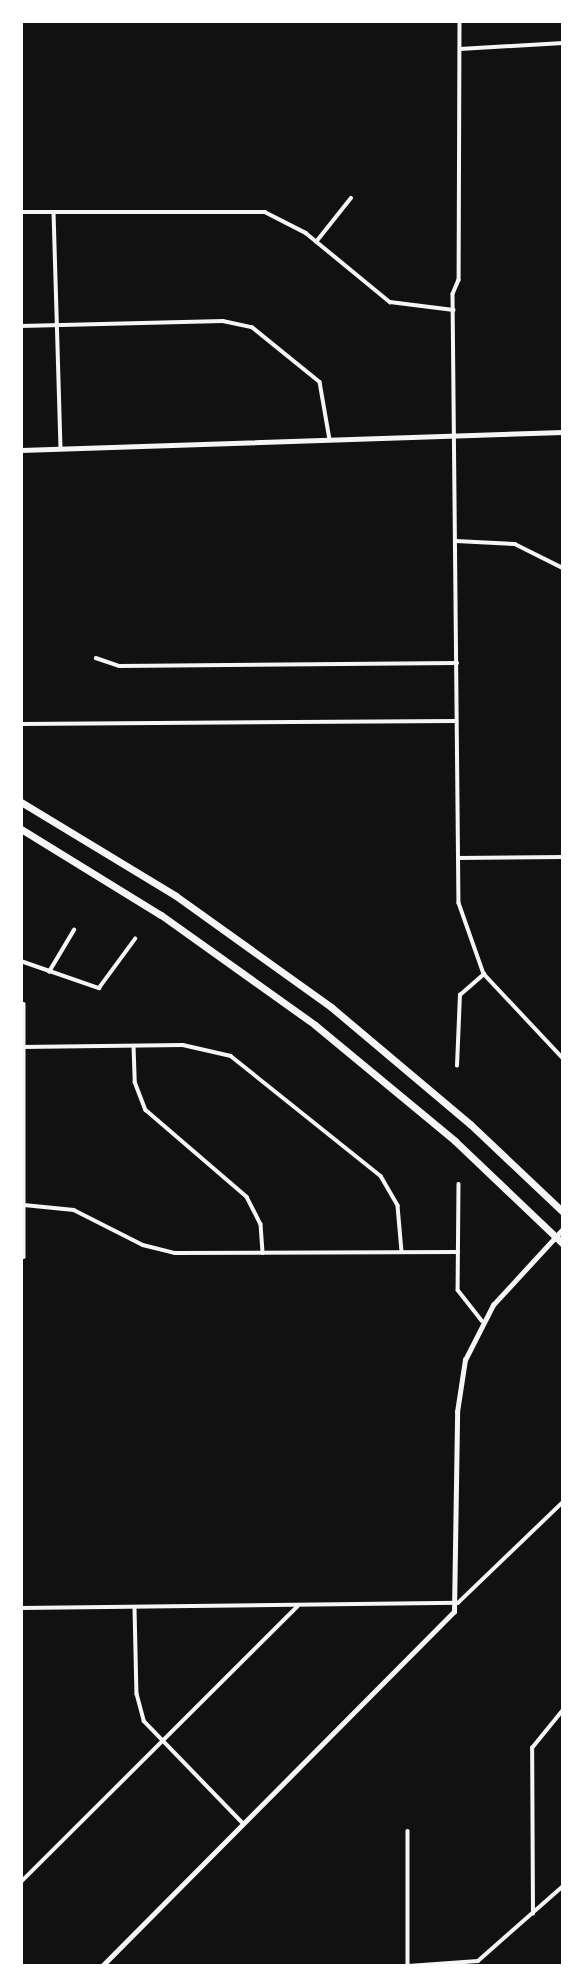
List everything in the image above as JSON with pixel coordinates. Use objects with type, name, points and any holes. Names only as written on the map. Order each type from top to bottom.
[{"type":"highway","points":[[21,802],[176,896],[321,999],[440,1097],[563,1212]]},
{"type":"highway","points":[[21,830],[162,915],[315,1025],[455,1141],[563,1244]]},
{"type":"main road","points":[[21,450],[563,432]]},
{"type":"street","points":[[460,21],[453,310],[458,858],[462,920],[484,974],[563,1058]]},
{"type":"street","points":[[460,49],[563,43]]},
{"type":"street","points":[[316,242],[351,198]]},
{"type":"street","points":[[21,212],[249,209],[281,218],[316,242],[390,302],[453,310]]},
{"type":"street","points":[[54,212],[61,449]]},
{"type":"street","points":[[21,326],[223,321],[252,327],[320,382],[330,440]]},
{"type":"street","points":[[456,541],[515,544],[563,568]]},
{"type":"street","points":[[96,658],[119,666],[457,663]]},
{"type":"street","points":[[21,723],[457,721]]},
{"type":"street","points":[[458,858],[563,856]]},
{"type":"street","points":[[49,972],[74,930]]},
{"type":"street","points":[[21,961],[101,988],[135,939]]},
{"type":"street","points":[[457,1066],[460,995],[484,974]]},
{"type":"street","points":[[24,1004],[24,1257]]},
{"type":"street","points":[[22,1047],[134,1045],[216,1050],[267,1081],[381,1176],[398,1206],[402,1252]]},
{"type":"street","points":[[134,1045],[135,1082],[146,1110],[247,1197],[261,1224],[263,1253]]},
{"type":"street","points":[[459,1184],[460,1297],[482,1321]]},
{"type":"street","points":[[24,1205],[84,1213],[159,1251],[458,1252]]},
{"type":"street","points":[[458,1603],[458,1403],[465,1360],[482,1321],[563,1229]]},
{"type":"street","points":[[21,1370],[21,1757]]},
{"type":"street","points":[[102,1966],[458,1603],[563,1502]]},
{"type":"street","points":[[21,1608],[458,1603]]},
{"type":"street","points":[[21,1882],[163,1743],[298,1605]]},
{"type":"street","points":[[135,1607],[138,1703],[163,1743],[243,1823]]},
{"type":"street","points":[[533,1914],[532,1748],[563,1710]]},
{"type":"street","points":[[408,1831],[408,1966],[465,1965],[485,1957],[563,1886]]}]
